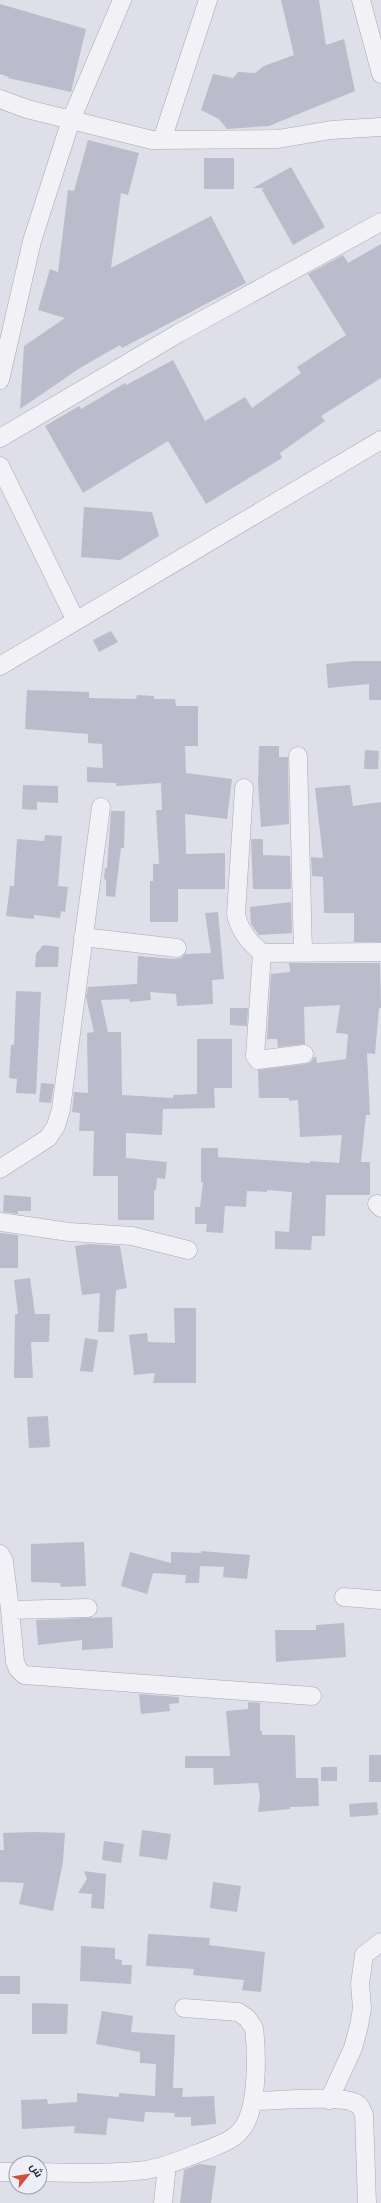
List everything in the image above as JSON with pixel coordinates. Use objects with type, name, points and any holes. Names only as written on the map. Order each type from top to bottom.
[{"type":"street","points":[[0,380],[32,241],[71,120],[122,0]]},
{"type":"street","points":[[162,140],[208,0]]},
{"type":"street","points":[[360,0],[381,74]]},
{"type":"street","points":[[0,99],[27,109],[152,140],[278,139],[331,130],[381,127]]},
{"type":"street","points":[[0,438],[179,333],[381,222]]},
{"type":"street","points":[[0,666],[381,440]]},
{"type":"street","points":[[0,466],[76,621]]},
{"type":"street","points":[[298,756],[303,952]]},
{"type":"street","points":[[244,788],[236,914],[237,922],[248,940],[262,953],[381,952]]},
{"type":"street","points":[[0,1169],[48,1138],[56,1126],[61,1109],[101,807]]},
{"type":"street","points":[[83,937],[177,948]]},
{"type":"street","points":[[262,953],[255,1056],[258,1060],[304,1054]]},
{"type":"street","points":[[0,1222],[69,1232],[132,1236],[188,1250]]},
{"type":"street","points":[[0,1554],[4,1561],[15,1662],[18,1670],[24,1675],[312,1696]]},
{"type":"street","points":[[344,1597],[381,1600]]},
{"type":"street","points":[[10,1610],[88,1608]]},
{"type":"street","points":[[329,2100],[353,2048],[359,2026],[362,2008],[360,1984],[364,1955],[381,1942]]},
{"type":"street","points":[[48,2172],[146,2170],[167,2165],[233,2138],[244,2127],[254,2101],[254,2028],[248,2018],[238,2012],[184,2008]]},
{"type":"street","points":[[254,2101],[352,2101],[360,2106],[364,2115],[367,2203]]},
{"type":"street","points":[[163,2203],[167,2165]]},
{"type":"building","points":[[281,0],[319,0],[326,45],[344,39],[355,91],[269,126],[227,129],[219,119],[201,110],[213,74],[233,78],[238,72],[255,73],[264,66],[294,55]]},
{"type":"building","points":[[0,4],[86,29],[71,92],[8,78],[9,77],[0,74]]},
{"type":"building","points":[[88,140],[139,153],[128,195],[121,193],[111,268],[211,216],[246,283],[122,348],[120,345],[80,368],[20,409],[24,346],[65,318],[38,310],[50,269],[58,272],[68,190],[74,191]]},
{"type":"building","points":[[204,158],[234,158],[234,189],[204,189]]},
{"type":"building","points":[[291,167],[325,227],[293,245],[262,190],[264,188],[253,188]]},
{"type":"building","points":[[381,244],[381,378],[321,416],[325,421],[280,453],[282,458],[206,504],[168,441],[83,493],[45,426],[79,406],[81,409],[125,383],[126,385],[173,360],[205,421],[245,397],[252,408],[301,373],[297,367],[346,335],[308,274],[343,255],[348,263]]},
{"type":"building","points":[[84,507],[152,512],[159,536],[120,560],[81,557]]},
{"type":"building","points":[[111,631],[118,642],[99,652],[93,640]]},
{"type":"building","points":[[354,661],[381,661],[381,700],[369,700],[369,684],[328,688],[326,664]]},
{"type":"building","points":[[27,690],[89,692],[89,698],[136,699],[137,695],[154,696],[154,699],[175,699],[176,706],[198,706],[198,746],[185,746],[186,773],[232,779],[227,819],[185,814],[186,854],[225,853],[225,889],[178,889],[178,922],[150,922],[150,881],[153,881],[153,864],[159,864],[156,810],[162,810],[161,783],[116,786],[116,783],[87,782],[87,767],[103,768],[102,744],[88,743],[88,734],[25,729]]},
{"type":"building","points":[[259,746],[279,746],[279,757],[288,757],[289,824],[261,827],[258,784]]},
{"type":"building","points":[[365,750],[379,751],[378,769],[364,769]]},
{"type":"building","points":[[23,785],[58,786],[58,803],[37,802],[37,810],[22,809]]},
{"type":"building","points":[[350,785],[353,806],[381,802],[381,942],[354,942],[354,913],[324,913],[323,877],[312,876],[311,857],[323,858],[315,788]]},
{"type":"building","points":[[111,811],[125,811],[124,848],[121,848],[115,897],[106,896],[106,880],[104,879],[105,868],[107,868]]},
{"type":"building","points":[[45,835],[62,836],[58,886],[68,887],[65,912],[61,911],[60,918],[34,915],[34,919],[6,916],[10,886],[14,886],[17,839],[44,841]]},
{"type":"building","points":[[251,839],[263,839],[263,855],[290,856],[291,889],[253,889]]},
{"type":"building","points":[[291,902],[292,933],[259,935],[251,924],[250,907]]},
{"type":"building","points":[[218,912],[224,979],[212,980],[213,1004],[177,1006],[176,994],[150,992],[151,1000],[130,1002],[129,999],[101,1000],[108,1032],[121,1032],[122,1095],[173,1098],[173,1095],[197,1094],[197,1039],[232,1039],[232,1088],[214,1088],[215,1108],[163,1109],[162,1135],[126,1133],[126,1158],[167,1162],[165,1179],[157,1178],[156,1190],[154,1190],[154,1220],[118,1220],[118,1176],[93,1176],[94,1131],[79,1131],[80,1113],[72,1112],[74,1092],[88,1093],[87,1033],[94,1032],[86,997],[88,987],[137,984],[138,956],[174,959],[181,958],[185,954],[211,953],[205,913]]},
{"type":"building","points":[[43,945],[59,947],[58,967],[35,967],[36,954]]},
{"type":"building","points":[[289,963],[380,963],[381,1008],[379,1008],[375,1054],[367,1053],[370,1115],[366,1115],[361,1162],[370,1162],[370,1195],[326,1195],[325,1236],[312,1236],[311,1250],[275,1249],[275,1231],[289,1232],[292,1192],[267,1190],[267,1192],[247,1191],[246,1207],[225,1206],[223,1233],[206,1232],[207,1224],[195,1224],[195,1207],[200,1207],[203,1182],[201,1182],[201,1148],[218,1148],[218,1157],[310,1163],[310,1161],[339,1163],[342,1135],[300,1137],[298,1100],[289,1101],[289,1098],[259,1098],[258,1070],[305,1064],[311,1062],[314,1057],[316,1057],[317,1063],[346,1059],[348,1034],[336,1033],[340,1005],[304,1007],[305,1044],[278,1047],[277,1039],[267,1039],[271,974],[290,972]]},
{"type":"building","points":[[16,991],[41,992],[36,1094],[16,1093],[17,1079],[9,1078],[11,1045],[14,1045]]},
{"type":"building","points":[[230,1008],[248,1008],[247,1026],[230,1025]]},
{"type":"building","points":[[41,1083],[54,1084],[51,1103],[39,1102]]},
{"type":"building","points":[[4,1195],[31,1197],[31,1211],[18,1211],[18,1214],[3,1212]]},
{"type":"building","points":[[0,1233],[18,1235],[18,1268],[0,1268]]},
{"type":"building","points":[[89,1244],[120,1246],[127,1288],[116,1290],[114,1332],[98,1332],[100,1293],[82,1295],[75,1246]]},
{"type":"building","points":[[30,1278],[35,1314],[50,1314],[49,1342],[31,1342],[33,1378],[14,1378],[15,1314],[18,1314],[14,1280]]},
{"type":"building","points":[[174,1308],[196,1308],[196,1383],[153,1383],[155,1373],[134,1375],[129,1335],[147,1333],[148,1342],[175,1343]]},
{"type":"building","points":[[85,1338],[98,1340],[93,1372],[80,1371]]},
{"type":"building","points":[[48,1416],[50,1447],[29,1448],[27,1417]]},
{"type":"building","points":[[84,1542],[86,1586],[61,1587],[60,1583],[31,1582],[31,1544]]},
{"type":"building","points":[[201,1551],[250,1555],[247,1579],[223,1577],[224,1567],[200,1566],[199,1583],[185,1583],[186,1575],[153,1573],[147,1594],[121,1586],[130,1552],[171,1563],[171,1552],[201,1553]]},
{"type":"building","points":[[112,1617],[113,1648],[82,1650],[82,1640],[38,1645],[36,1620]]},
{"type":"building","points":[[344,1623],[346,1657],[276,1662],[275,1630],[316,1630],[316,1625]]},
{"type":"building","points":[[139,1694],[179,1697],[179,1703],[169,1704],[170,1711],[141,1714]]},
{"type":"building","points":[[248,1702],[260,1703],[260,1731],[262,1731],[262,1735],[295,1735],[296,1778],[318,1778],[319,1806],[290,1807],[290,1809],[258,1812],[260,1796],[258,1783],[214,1785],[213,1768],[185,1768],[185,1756],[230,1756],[226,1711],[248,1709]]},
{"type":"building","points":[[369,1755],[381,1755],[381,1782],[369,1782]]},
{"type":"building","points":[[321,1767],[337,1767],[337,1781],[321,1781]]},
{"type":"building","points":[[377,1802],[378,1815],[350,1817],[349,1804]]},
{"type":"building","points":[[142,1830],[171,1834],[167,1860],[139,1856]]},
{"type":"building","points":[[3,1833],[65,1833],[63,1862],[53,1911],[19,1904],[24,1883],[0,1882],[0,1850],[4,1850]]},
{"type":"building","points":[[104,1841],[124,1844],[121,1863],[102,1860]]},
{"type":"building","points":[[84,1871],[106,1874],[104,1909],[91,1908],[92,1894],[78,1893],[87,1879]]},
{"type":"building","points":[[213,1882],[241,1886],[237,1912],[210,1908]]},
{"type":"building","points":[[148,1934],[210,1938],[209,1945],[265,1952],[261,1992],[242,1990],[244,1980],[193,1975],[194,1969],[146,1966]]},
{"type":"building","points":[[81,1946],[115,1948],[115,1959],[122,1960],[122,1965],[132,1965],[131,1984],[80,1981]]},
{"type":"building","points":[[0,1976],[20,1976],[20,1994],[0,1994]]},
{"type":"building","points":[[32,2003],[68,2004],[67,2034],[32,2034]]},
{"type":"building","points":[[102,2011],[133,2016],[131,2032],[175,2035],[173,2088],[183,2088],[182,2097],[214,2096],[216,2124],[191,2126],[191,2117],[174,2117],[175,2113],[145,2112],[144,2122],[108,2118],[106,2135],[74,2133],[75,2126],[22,2129],[21,2100],[47,2099],[48,2104],[77,2102],[77,2093],[119,2097],[119,2093],[155,2096],[156,2064],[140,2063],[140,2052],[96,2044]]},
{"type":"building","points":[[199,2164],[216,2166],[211,2203],[180,2203],[184,2170]]}]
